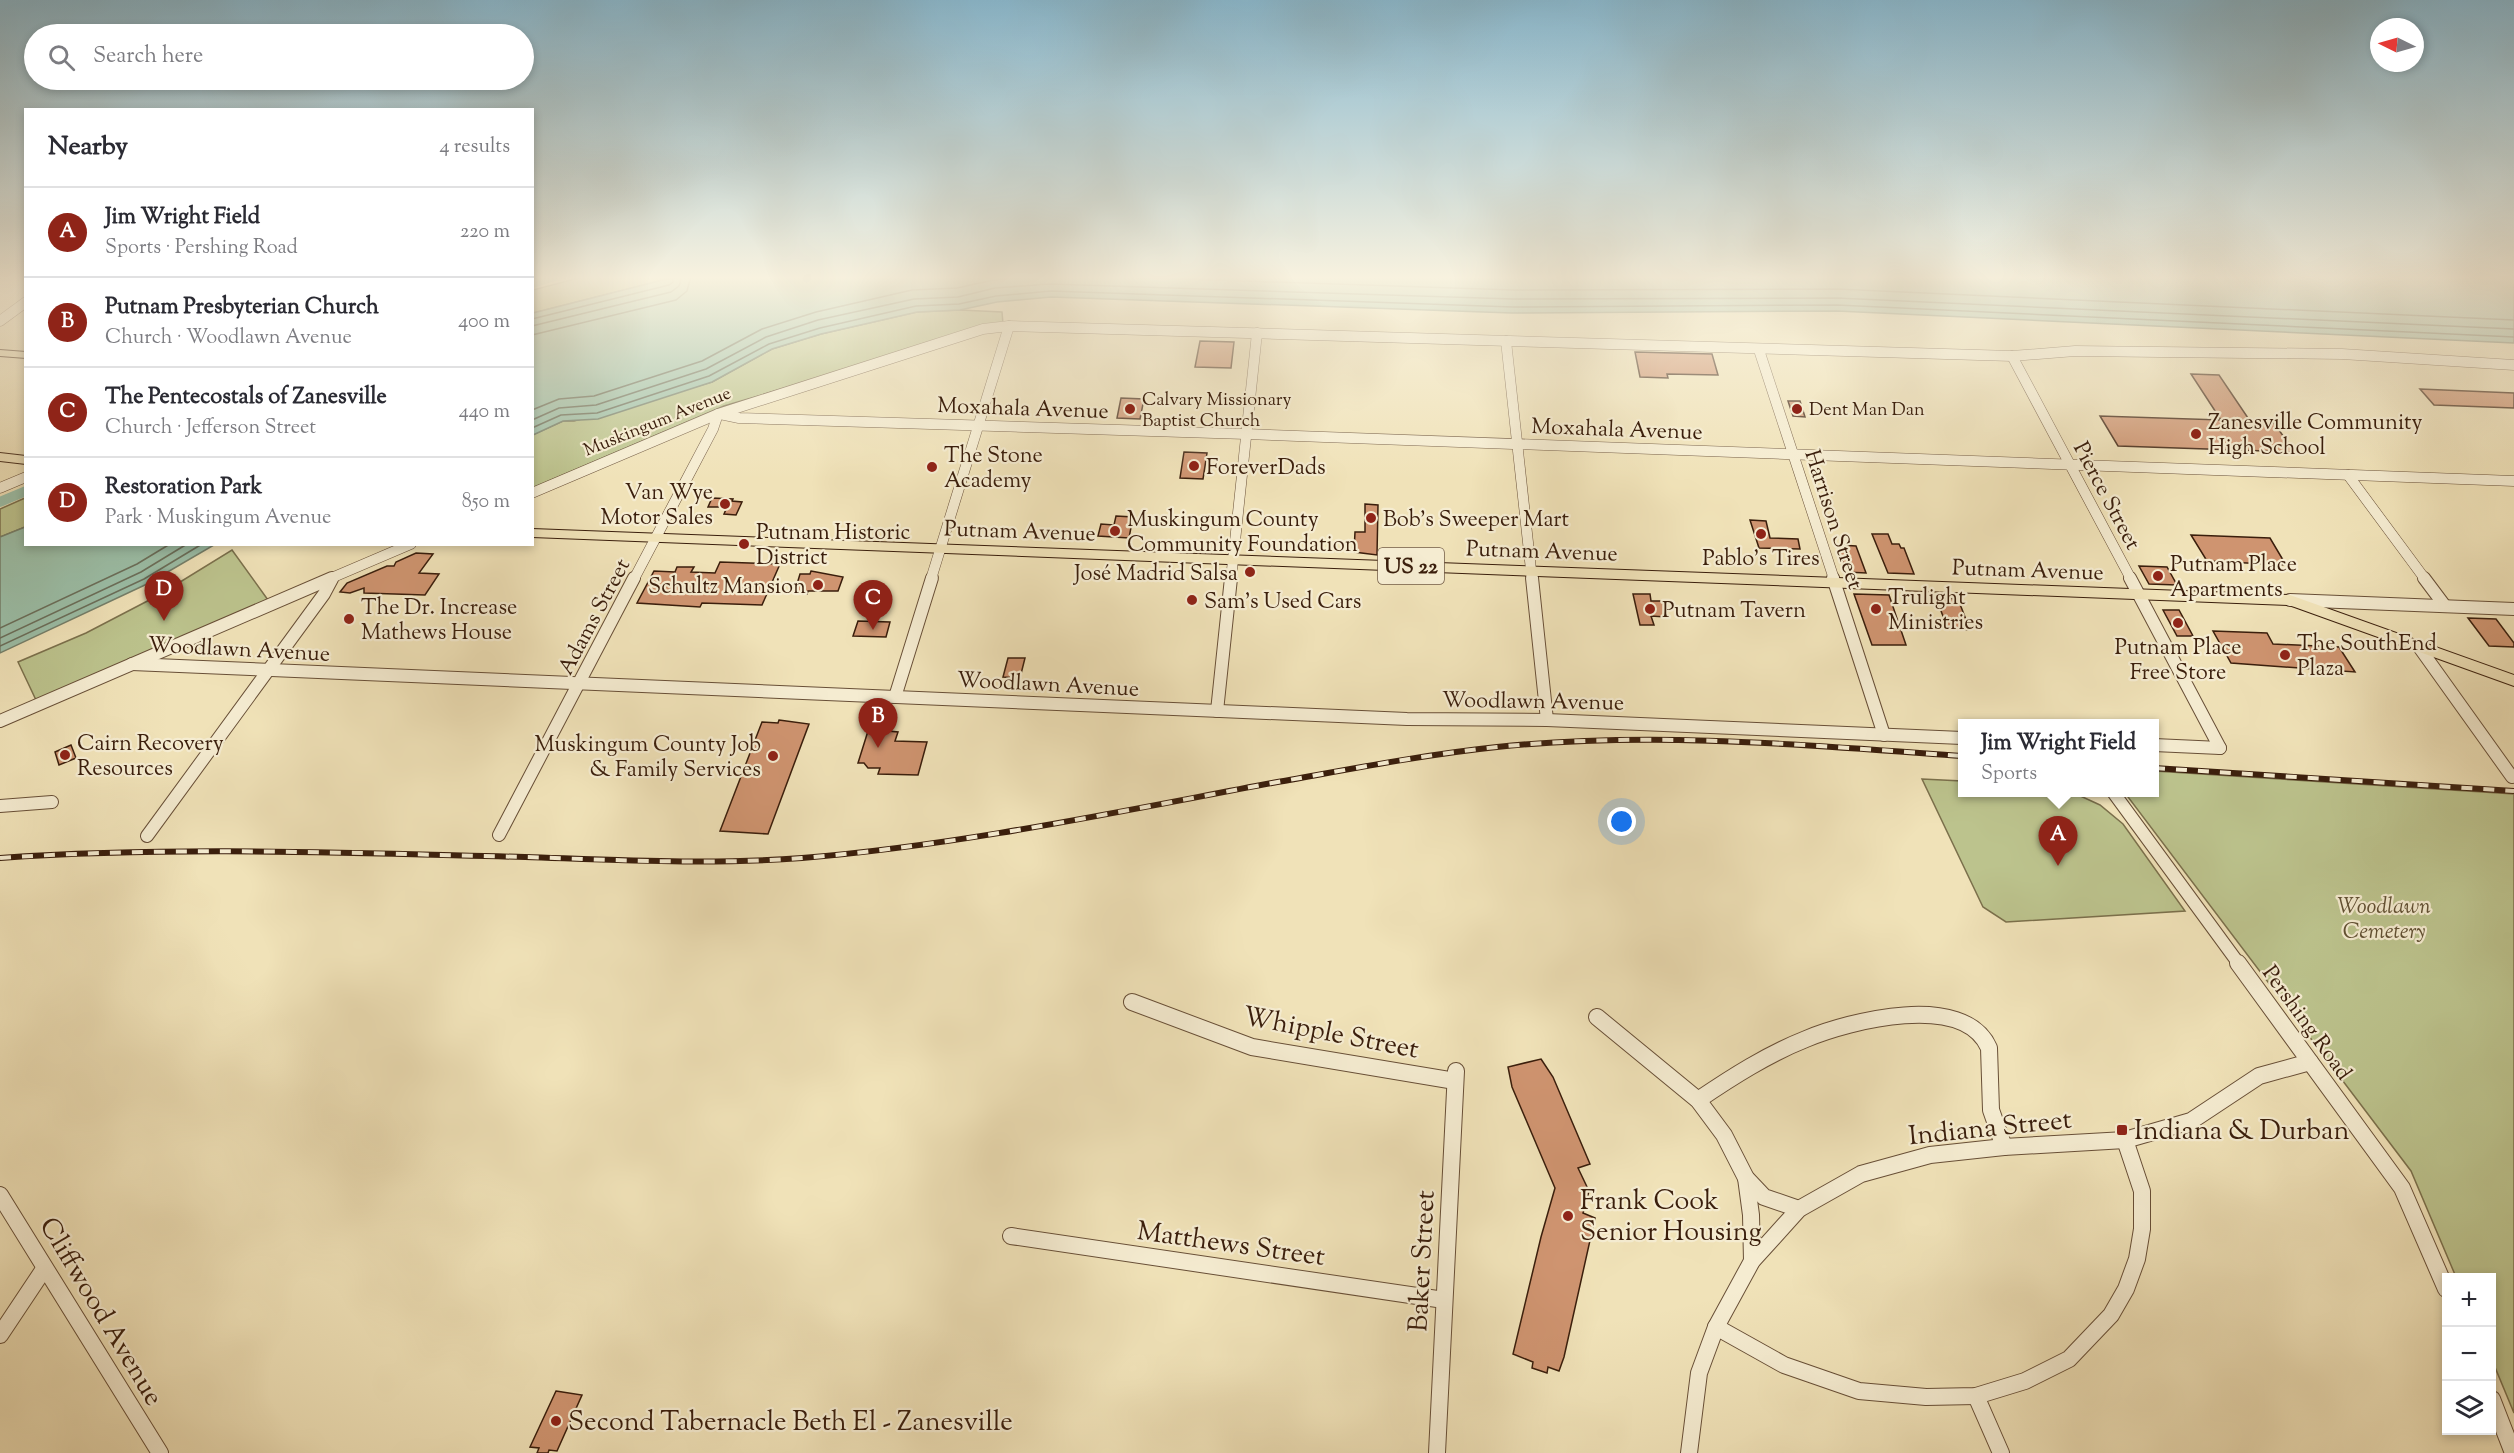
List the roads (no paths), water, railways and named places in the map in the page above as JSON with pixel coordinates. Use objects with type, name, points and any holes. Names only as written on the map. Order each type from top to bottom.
[{"type":"main road","points":[[0,353],[24,355]]},
{"type":"main road","points":[[0,458],[24,460]]},
{"type":"main road","name":"Putnam Avenue","points":[[534,533],[2290,600]]},
{"type":"main road","name":"US 22","points":[[2290,600],[2514,681]]},
{"type":"street","name":"Muskingum Avenue","points":[[534,492],[718,414],[935,344]]},
{"type":"street","points":[[896,697],[1004,344]]},
{"type":"street","points":[[1217,711],[1256,344]]},
{"type":"street","points":[[1506,344],[1547,720]]},
{"type":"street","name":"Muskingum Avenue","points":[[1585,344],[2012,356],[2075,351],[2342,354],[2514,365]]},
{"type":"street","name":"Harrison Street","points":[[1759,350],[1884,735]]},
{"type":"street","name":"Pierce Street","points":[[2012,356],[2220,748],[2159,745]]},
{"type":"street","name":"Moxahala Avenue","points":[[718,414],[739,418],[1246,434],[2514,481]]},
{"type":"street","name":"Adams Street","points":[[499,835],[713,429],[718,414]]},
{"type":"street","points":[[2348,475],[2445,606]]},
{"type":"street","points":[[0,488],[24,478]]},
{"type":"street","points":[[0,721],[406,546]]},
{"type":"street","points":[[147,836],[324,594],[332,579]]},
{"type":"street","name":"Putnam Avenue","points":[[2290,600],[2514,609]]},
{"type":"street","points":[[2419,648],[2512,777]]},
{"type":"street","name":"Woodlawn Avenue","points":[[132,664],[1407,719],[1547,720],[1958,738]]},
{"type":"street","name":"Pershing Road","points":[[2118,797],[2402,1188],[2442,1280]]},
{"type":"street","points":[[0,806],[52,802]]},
{"type":"street","name":"Whipple Street","points":[[1132,1002],[1252,1047],[1455,1076]]},
{"type":"street","points":[[1698,1100],[1741,1071],[1808,1038],[1867,1021],[1893,1017],[1927,1015],[1956,1018],[1977,1031],[1986,1041],[1990,1052],[1989,1103],[1993,1124],[2004,1147]]},
{"type":"street","points":[[1597,1017],[1698,1100],[1724,1135],[1746,1178],[1764,1197],[1799,1209]]},
{"type":"street","name":"Indiana Street","points":[[1689,1453],[1699,1373],[1716,1327],[1752,1261],[1799,1209],[1860,1174],[1930,1155],[2004,1147],[2125,1140],[2191,1121],[2259,1076],[2310,1062]]},
{"type":"street","name":"Baker Street","points":[[1437,1453],[1455,1076]]},
{"type":"street","points":[[1716,1327],[1784,1365],[1859,1391],[1926,1397],[1976,1396],[2025,1381],[2069,1359],[2111,1315],[2127,1290],[2137,1259],[2142,1229],[2142,1200],[2139,1179],[2125,1140]]},
{"type":"street","points":[[1746,1178],[1751,1215],[1752,1261]]},
{"type":"street","name":"Cliffwood Avenue","points":[[0,1195],[160,1453]]},
{"type":"street","name":"Matthews Street","points":[[1011,1236],[1444,1300]]},
{"type":"street","points":[[0,1335],[44,1269]]},
{"type":"street","points":[[1976,1396],[2001,1453]]},
{"type":"street","points":[[2496,1409],[2513,1453]]},
{"type":"water","points":[[534,344],[789,344],[772,349],[712,382],[598,419],[563,421],[534,435]]},
{"type":"water","points":[[24,527],[24,546],[212,546],[147,584],[0,653],[0,537]]},
{"type":"waterway","points":[[0,502],[24,492]]},
{"type":"railway","points":[[0,858],[197,851],[664,861],[767,860],[921,845],[1097,816],[1384,763],[1497,747],[1613,740],[1730,741],[1958,756]]},
{"type":"railway","points":[[2159,768],[2514,791]]},
{"type":"place","name":"Calvary Missionary Baptist Church","points":[[1130,409]]},
{"type":"place","name":"Dent Man Dan","points":[[1797,409]]},
{"type":"place","name":"Zanesville Community High School","points":[[2196,434]]},
{"type":"place","name":"ForeverDads","points":[[1194,466]]},
{"type":"place","name":"The Stone Academy","points":[[932,467]]},
{"type":"place","name":"Van Wye Motor Sales","points":[[725,504]]},
{"type":"place","name":"Bob's Sweeper Mart","points":[[1371,518]]},
{"type":"place","name":"Muskingum County Community Foundation","points":[[1115,531]]},
{"type":"place","name":"Pablo's Tires","points":[[1761,534]]},
{"type":"place","name":"Putnam Historic District","points":[[744,544]]},
{"type":"place","name":"José Madrid Salsa","points":[[1250,572]]},
{"type":"place","name":"Putnam Place Apartments","points":[[2158,576]]},
{"type":"place","name":"Schultz Mansion","points":[[818,585]]},
{"type":"place","name":"Sam's Used Cars","points":[[1192,600]]},
{"type":"place","name":"Putnam Tavern","points":[[1650,609]]},
{"type":"place","name":"Trulight Ministries","points":[[1876,609]]},
{"type":"place","name":"The Dr. Increase Mathews House","points":[[349,619]]},
{"type":"place","name":"Restoration Park","points":[[164,621]]},
{"type":"place","name":"Putnam Place Free Store","points":[[2178,623]]},
{"type":"place","name":"The Pentecostals of Zanesville","points":[[873,630]]},
{"type":"place","name":"The SouthEnd Plaza","points":[[2285,655]]},
{"type":"place","name":"Putnam Presbyterian Church","points":[[878,748]]},
{"type":"place","name":"Cairn Recovery Resources","points":[[65,755]]},
{"type":"place","name":"Muskingum County Job & Family Services","points":[[773,756]]},
{"type":"place","name":"Jim Wright Field","points":[[2058,866]]},
{"type":"place","name":"Indiana & Durban","points":[[2122,1130]]},
{"type":"place","name":"Frank Cook Senior Housing","points":[[1568,1216]]},
{"type":"place","name":"Second Tabernacle Beth El - Zanesville","points":[[556,1421]]},
{"type":"park label","name":"Woodlawn Cemetery","points":[[2384,918]]}]
